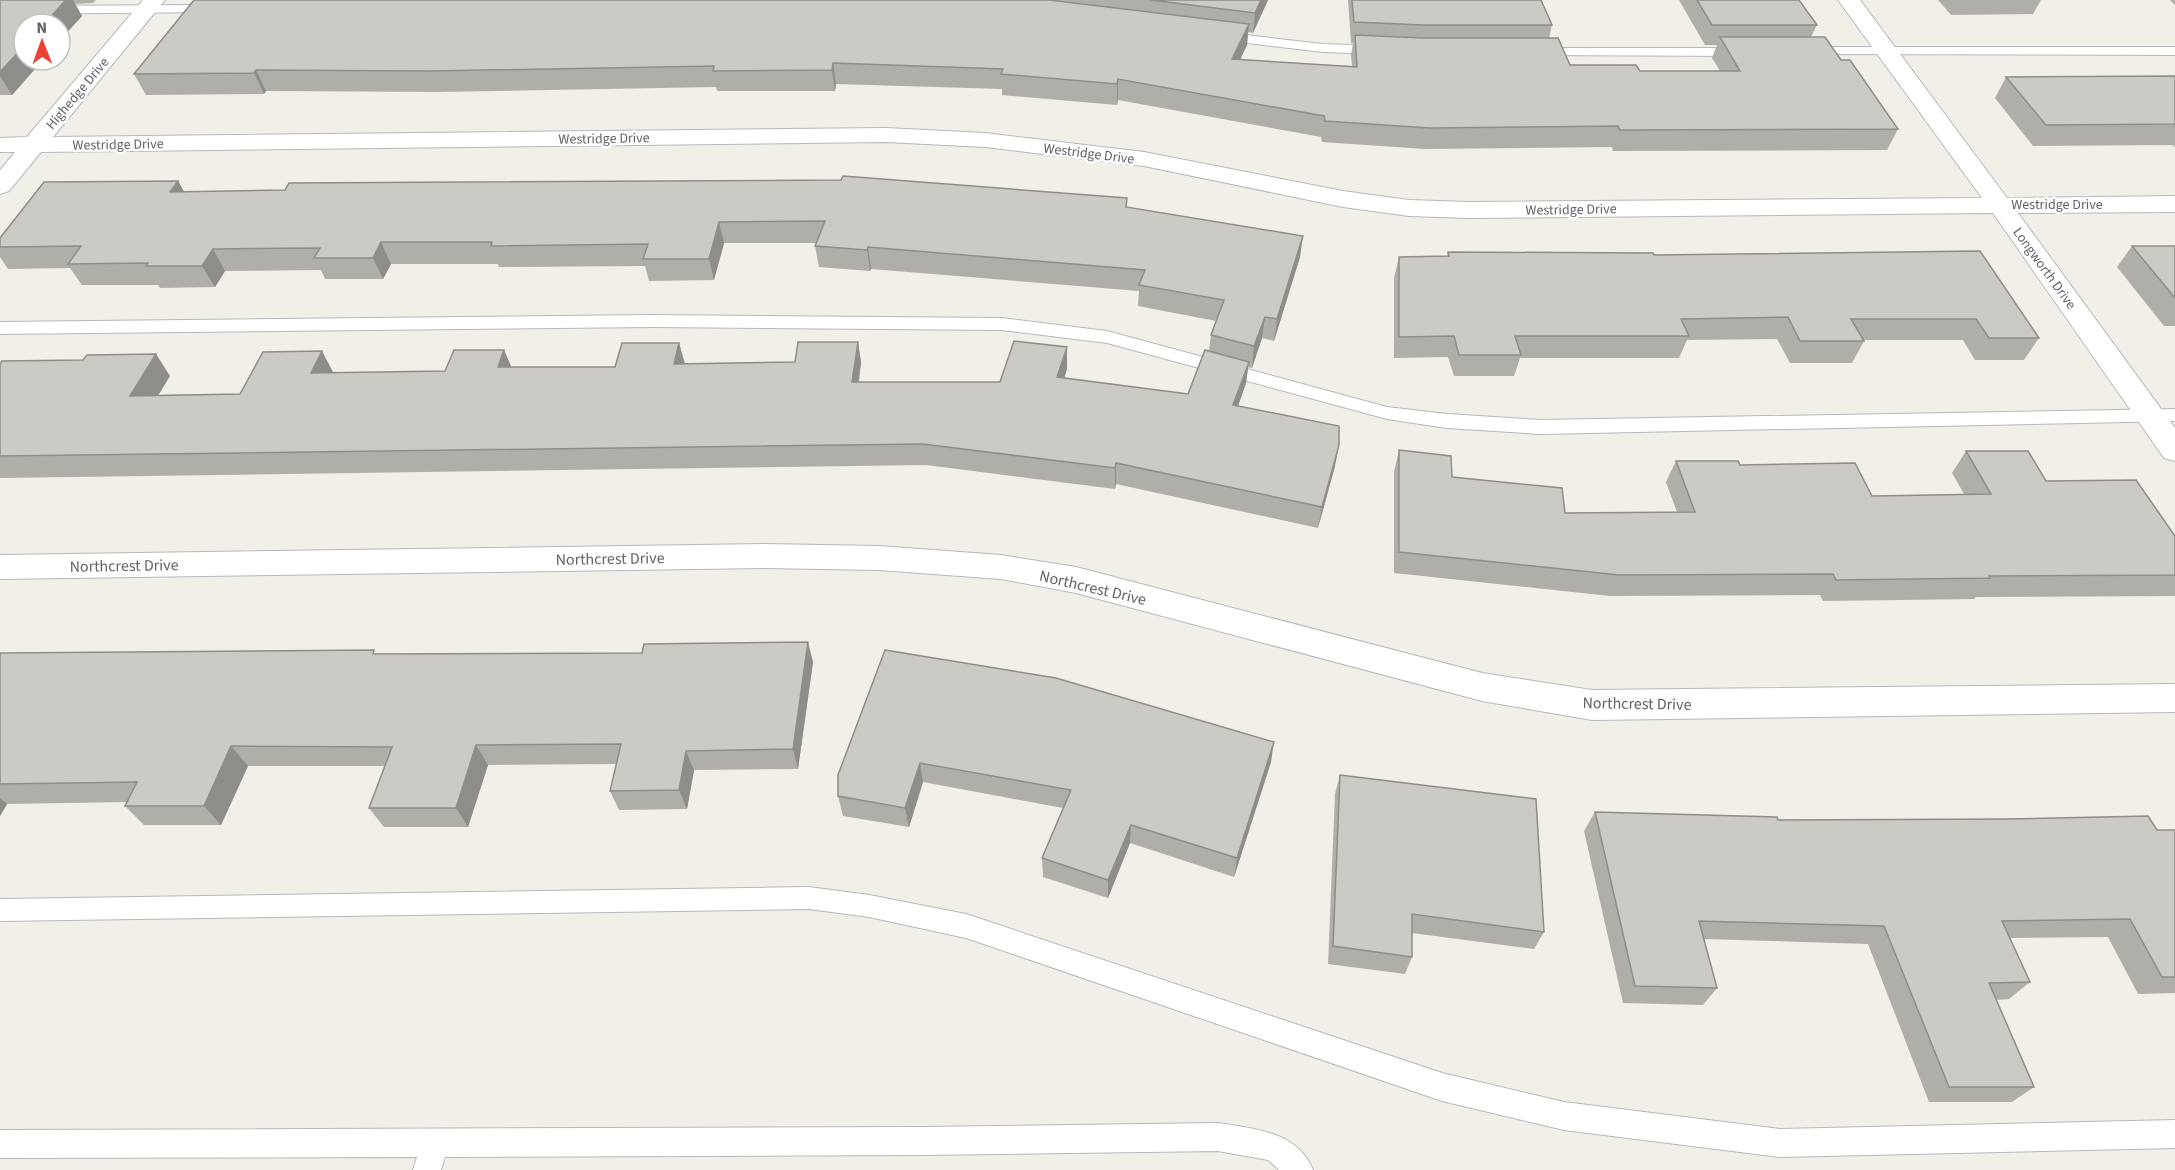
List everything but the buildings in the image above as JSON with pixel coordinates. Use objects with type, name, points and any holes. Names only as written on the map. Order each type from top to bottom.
[{"type":"street","name":"Longworth Drive","points":[[1849,0],[2175,450]]},
{"type":"street","name":"Highedge Drive","points":[[0,186],[150,5]]},
{"type":"street","name":"Westridge Drive","points":[[0,145],[886,135],[985,140],[1144,159],[1343,199],[1409,208],[1470,210],[2175,204]]},
{"type":"street","name":"Northcrest Drive","points":[[0,567],[765,556],[879,558],[1001,567],[1076,580],[1482,687],[1592,705],[2175,698]]},
{"type":"lane","points":[[0,10],[150,5],[227,9]]},
{"type":"lane","points":[[1208,35],[1323,48],[1395,51]]},
{"type":"lane","points":[[1524,52],[1758,51]]},
{"type":"lane","points":[[1793,51],[2175,51]]},
{"type":"lane","points":[[0,328],[652,321],[1001,324],[1107,337],[1387,413],[1447,421],[1541,427],[2175,415]]},
{"type":"lane","points":[[0,910],[809,898],[869,906],[966,926],[1443,1087],[1564,1116],[1780,1143],[2175,1134]]},
{"type":"lane","points":[[0,1144],[924,1141],[1218,1137],[1275,1147],[1299,1170]]},
{"type":"lane","points":[[427,1170],[435,1142]]}]
